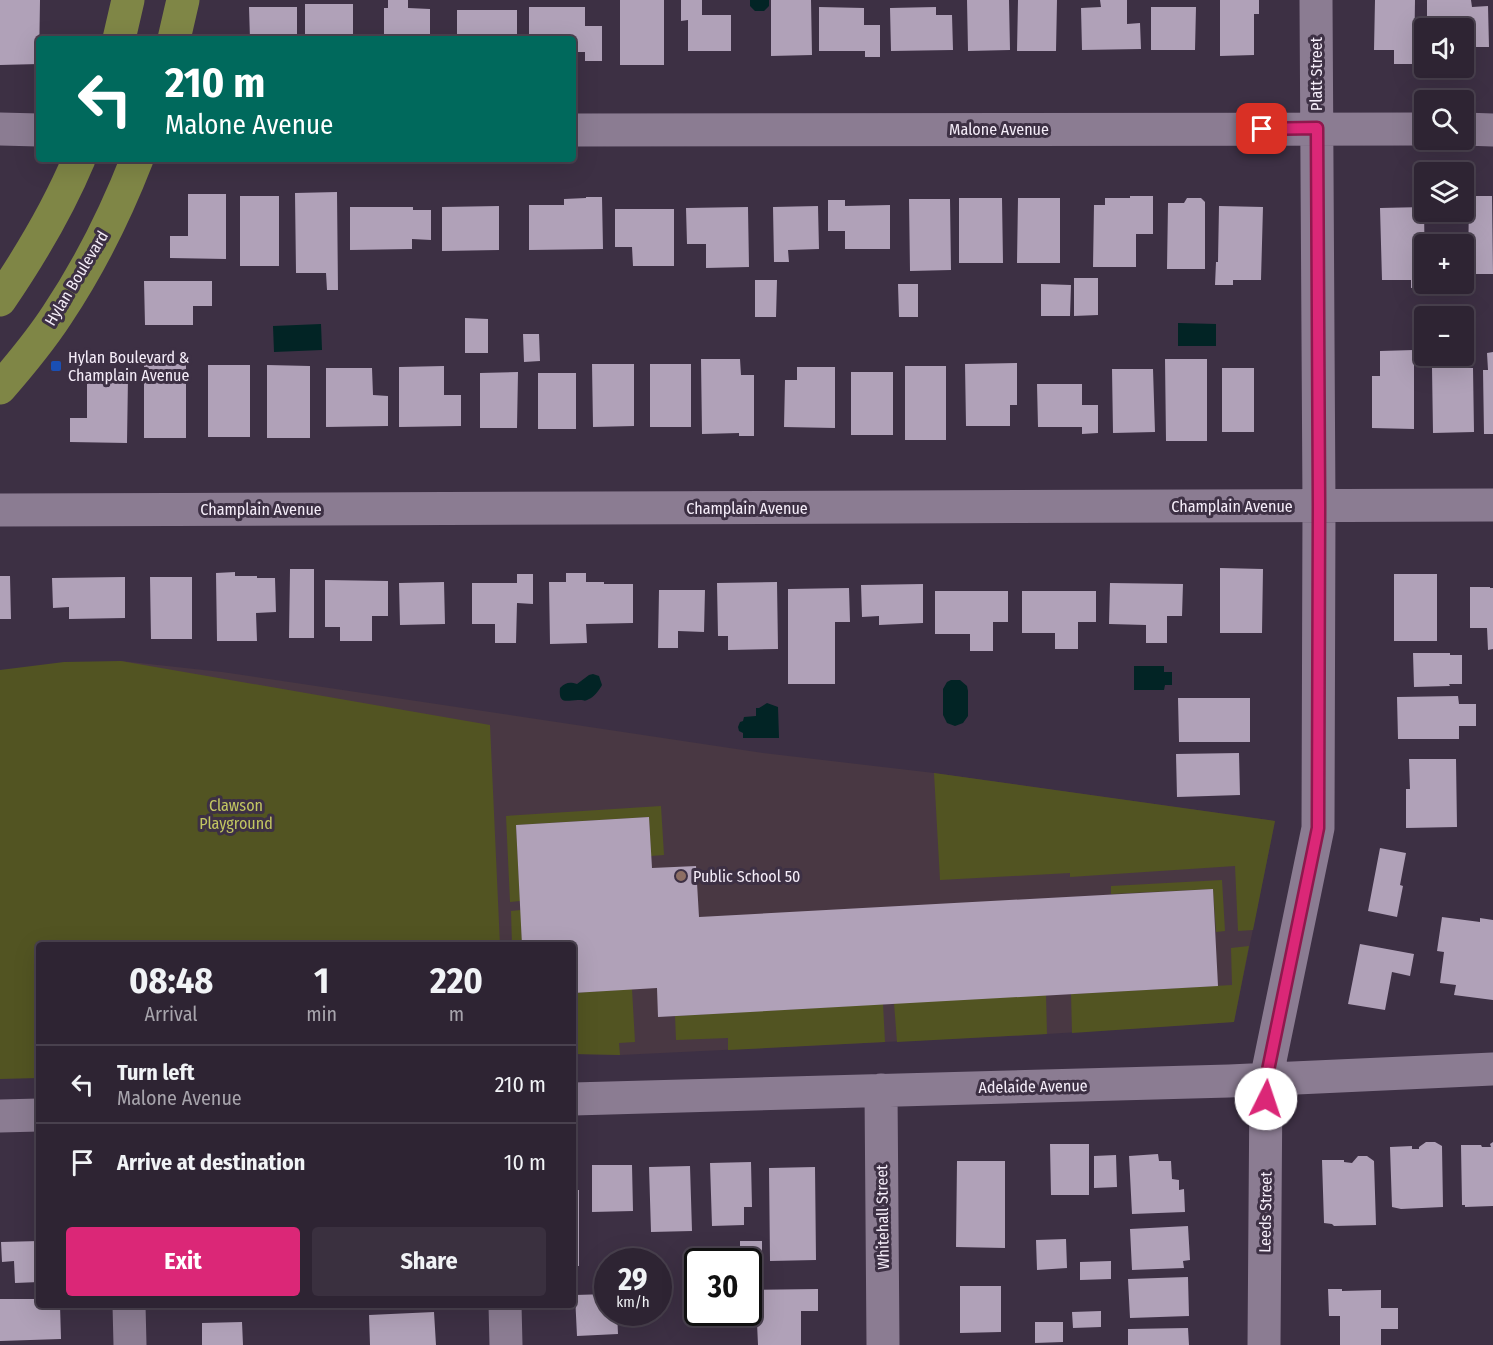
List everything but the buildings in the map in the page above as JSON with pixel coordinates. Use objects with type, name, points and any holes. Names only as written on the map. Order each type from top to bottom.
[{"type":"main road","points":[[120,36],[128,0]]},
{"type":"main road","points":[[175,36],[183,0]]},
{"type":"main road","points":[[0,300],[27,261],[78,162]]},
{"type":"main road","name":"Hylan Boulevard","points":[[0,388],[57,315],[87,266],[112,217],[136,162]]},
{"type":"street","name":"Platt Street","points":[[1266,1080],[1318,828],[1316,0]]},
{"type":"street","points":[[0,129],[36,129]]},
{"type":"street","name":"Malone Avenue","points":[[576,130],[1414,129]]},
{"type":"street","points":[[1474,129],[1493,130]]},
{"type":"street","name":"Champlain Avenue","points":[[0,510],[1493,505]]},
{"type":"street","name":"Adelaide Avenue","points":[[576,1099],[1266,1080],[1493,1069]]},
{"type":"street","name":"Leeds Street","points":[[1263,1345],[1266,1080]]},
{"type":"street","name":"Whitehall Street","points":[[881,1090],[883,1345]]},
{"type":"street","points":[[0,1116],[36,1115]]},
{"type":"street","points":[[129,1308],[130,1345]]},
{"type":"street","points":[[505,1308],[506,1345]]},
{"type":"shaded area","points":[[750,0],[769,0],[769,6],[764,11],[755,11],[750,6]]},
{"type":"shaded area","points":[[1178,323],[1216,324],[1216,346],[1178,346]]},
{"type":"shaded area","points":[[321,324],[322,350],[274,352],[273,326]]},
{"type":"shaded area","name":"Public School 50","points":[[121,661],[222,672],[763,753],[934,773],[1275,821],[1234,1022],[1047,1034],[620,1055],[576,1054],[576,942],[90,942]]},
{"type":"shaded area","points":[[1134,666],[1164,666],[1164,672],[1172,672],[1172,685],[1165,685],[1164,690],[1134,690]]},
{"type":"shaded area","points":[[593,674],[599,676],[602,685],[592,697],[585,701],[565,701],[561,698],[560,688],[562,686],[568,683],[577,684]]},
{"type":"shaded area","points":[[951,680],[960,680],[967,686],[968,691],[968,716],[963,723],[955,726],[947,723],[943,715],[943,689]]},
{"type":"shaded area","points":[[767,703],[778,707],[779,738],[743,738],[743,733],[738,727],[740,722],[744,717],[756,716],[756,708]]},
{"type":"green space","name":"Clawson Playground","points":[[121,661],[490,725],[500,942],[36,942],[36,1078],[0,1079],[0,670],[64,662]]},
{"type":"green space","points":[[934,773],[1275,821],[1253,930],[1238,931],[1235,866],[1070,877],[1070,873],[940,880]]},
{"type":"green space","points":[[661,806],[664,855],[651,856],[649,817],[516,825],[520,901],[510,902],[506,816]]},
{"type":"green space","points":[[1222,880],[1225,931],[1216,932],[1213,889],[1111,894],[1111,886]]},
{"type":"green space","points":[[521,910],[522,942],[512,942],[511,911]]},
{"type":"green space","points":[[1249,946],[1234,1022],[1072,1033],[1071,994],[1232,985],[1231,948]]},
{"type":"green space","points":[[632,989],[635,1042],[619,1043],[620,1055],[576,1054],[576,993]]},
{"type":"green space","points":[[1046,995],[1047,1034],[897,1042],[894,1003]]},
{"type":"green space","points":[[883,1004],[885,1042],[728,1050],[728,1038],[676,1040],[675,1016]]},
{"type":"place","name":"Hylan Boulevard & Champlain Avenue","points":[[56,366]]},
{"type":"place","name":"Public School 50","points":[[681,876]]},
{"type":"route","points":[[1262,129],[1317,128],[1318,828],[1266,1080],[1266,1099]]}]
